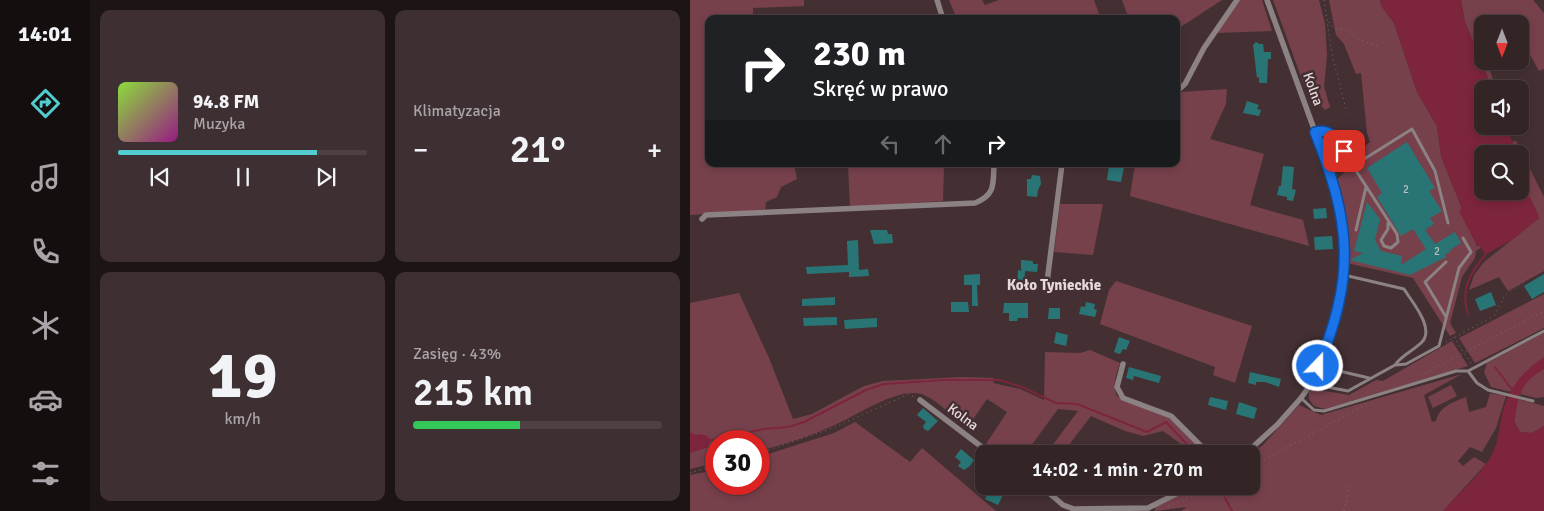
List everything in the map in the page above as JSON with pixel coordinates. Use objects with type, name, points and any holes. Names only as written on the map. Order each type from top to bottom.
[{"type":"street","points":[[937,0],[942,15]]},
{"type":"street","points":[[1180,89],[1186,84],[1204,48],[1237,0]]},
{"type":"street","name":"Kolna","points":[[1255,445],[1277,425],[1311,384],[1336,321],[1344,275],[1344,225],[1332,178],[1266,0]]},
{"type":"street","points":[[702,219],[706,215],[975,202],[985,199],[992,191],[994,167]]},
{"type":"street","points":[[1046,290],[1062,167]]},
{"type":"street","points":[[1123,364],[1117,386],[1123,398],[1171,416],[1201,445]]},
{"type":"street","name":"Kolna","points":[[920,400],[979,445]]},
{"type":"street","points":[[1051,495],[1063,505],[1074,510],[1148,508],[1174,495]]},
{"type":"lane","points":[[1353,166],[1412,129],[1435,171],[1448,223]]},
{"type":"lane","points":[[1315,132],[1325,131],[1333,134],[1398,238],[1396,245],[1391,248],[1384,246],[1381,240],[1383,234],[1388,229],[1388,223]]},
{"type":"lane","points":[[1356,230],[1366,187]]},
{"type":"lane","points":[[1395,365],[1406,364],[1439,346],[1459,268],[1470,252],[1463,238]]},
{"type":"lane","points":[[1446,262],[1425,282],[1446,318]]},
{"type":"lane","points":[[1311,384],[1348,391],[1370,378],[1384,373],[1395,365],[1400,358],[1422,342],[1426,336],[1427,327],[1404,289],[1344,275]]},
{"type":"lane","points":[[1301,398],[1314,410],[1324,411],[1456,371],[1468,371],[1544,331]]},
{"type":"lane","points":[[1318,366],[1370,378]]},
{"type":"lane","points":[[1468,371],[1477,383],[1488,390],[1533,401]]},
{"type":"path","points":[[1324,0],[1332,54],[1347,113]]},
{"type":"path","points":[[1328,21],[1333,28],[1349,31],[1360,40],[1378,46]]},
{"type":"path","points":[[1332,178],[1353,166]]},
{"type":"path","points":[[1439,346],[1494,316],[1505,295],[1532,275]]},
{"type":"path","points":[[1414,379],[1544,311]]},
{"type":"path","points":[[1445,324],[1471,364]]},
{"type":"path","points":[[770,449],[833,428],[909,394],[920,400]]},
{"type":"path","points":[[1260,462],[1372,402]]},
{"type":"path","points":[[690,473],[705,468]]},
{"type":"path","points":[[1344,511],[1350,485]]},
{"type":"path","points":[[1166,506],[1194,495]]},
{"type":"path","points":[[1187,511],[1192,511]]},
{"type":"shaded area","points":[[690,0],[804,0],[804,6],[753,8],[753,15],[705,15],[705,167],[795,167],[797,179],[781,187],[777,197],[766,202],[765,210],[690,215]]},
{"type":"shaded area","points":[[949,0],[982,0],[985,5],[999,0],[1094,0],[1100,15],[955,15]]},
{"type":"shaded area","points":[[1122,0],[1222,0],[1180,27],[1180,15],[1128,15]]},
{"type":"shaded area","points":[[1240,0],[1262,0],[1272,31],[1217,33]]},
{"type":"shaded area","points":[[1273,0],[1319,0],[1325,24],[1327,55],[1324,87],[1330,107],[1325,110],[1304,85]]},
{"type":"shaded area","points":[[1329,0],[1380,0],[1382,7],[1394,23],[1417,92],[1437,126],[1441,156],[1477,246],[1479,245],[1481,248],[1476,251],[1475,258],[1462,277],[1450,323],[1456,333],[1450,336],[1413,278],[1347,263],[1344,213],[1336,180],[1360,158],[1355,153],[1370,142],[1367,133],[1361,73],[1356,74],[1344,44],[1336,35]]},
{"type":"shaded area","points":[[1380,0],[1461,0],[1465,22],[1474,44],[1474,70],[1485,70],[1489,80],[1474,80],[1474,135],[1510,135],[1513,145],[1474,145],[1474,200],[1529,200],[1529,197],[1539,218],[1515,238],[1485,255],[1480,245],[1477,246],[1459,211],[1462,208],[1441,156],[1437,126],[1417,92],[1394,23],[1382,7]]},
{"type":"shaded area","points":[[1461,0],[1533,0],[1544,13],[1544,69],[1539,71],[1529,53],[1529,15],[1474,15],[1474,44],[1465,22]]},
{"type":"shaded area","points":[[1485,70],[1490,70],[1493,80],[1489,80]]},
{"type":"shaded area","points":[[1227,89],[1226,104],[1210,139],[1264,154],[1250,205],[1303,220],[1309,246],[1130,196],[1135,167],[1180,167],[1181,92]]},
{"type":"shaded area","points":[[1516,141],[1518,145],[1513,145],[1512,142]]},
{"type":"shaded area","points":[[848,167],[944,167],[943,201],[850,207]]},
{"type":"shaded area","points":[[1529,167],[1544,197],[1544,271],[1508,291],[1499,277],[1469,290],[1474,275],[1484,262],[1539,218],[1529,199]]},
{"type":"shaded area","points":[[1060,204],[1103,204],[1093,255],[1054,252]]},
{"type":"shaded area","points":[[1116,281],[1252,326],[1235,383],[1213,375],[1215,367],[1100,324],[1109,290]]},
{"type":"shaded area","points":[[739,293],[769,358],[793,419],[812,414],[864,386],[883,381],[962,377],[994,378],[993,383],[1020,389],[1044,400],[1045,352],[1080,353],[1090,350],[1120,363],[1115,384],[1117,396],[1169,418],[1198,445],[1182,445],[1163,431],[1143,436],[1125,431],[1091,416],[1069,445],[1053,445],[1078,411],[1058,409],[1032,445],[987,445],[986,444],[1007,412],[987,399],[967,428],[936,402],[924,395],[914,393],[891,398],[826,429],[770,448],[770,430],[705,430],[705,466],[690,469],[690,303]]},
{"type":"shaded area","points":[[1544,294],[1544,328],[1475,363],[1459,338]]},
{"type":"shaded area","points":[[1544,333],[1544,397],[1536,398],[1491,387],[1484,372],[1487,363]]},
{"type":"shaded area","points":[[1452,341],[1468,366],[1325,409],[1314,406],[1309,399],[1309,392],[1313,389],[1349,395],[1376,380],[1383,381]]},
{"type":"shaded area","points":[[1544,357],[1544,369],[1530,379],[1522,390],[1514,421],[1520,432],[1532,433],[1544,426],[1544,511],[1443,511],[1489,460],[1495,447],[1507,399],[1525,373]]},
{"type":"shaded area","points":[[1462,374],[1424,395],[1432,422],[1436,421],[1440,412],[1447,406],[1466,397],[1469,412],[1486,407],[1490,393],[1506,396],[1496,428],[1482,452],[1470,447],[1458,461],[1463,466],[1474,457],[1486,464],[1443,511],[1181,511],[1187,507],[1155,511],[1155,507],[1179,495],[1260,495],[1260,447],[1299,405],[1321,415]]},
{"type":"shaded area","points":[[1451,385],[1457,396],[1433,408],[1428,397]]},
{"type":"shaded area","points":[[1518,399],[1544,406],[1544,426],[1532,433],[1520,432],[1514,421]]},
{"type":"shaded area","points":[[855,422],[910,462],[922,448],[996,511],[690,511],[690,475],[705,472],[705,495],[770,495],[770,453],[834,433]]},
{"type":"shaded area","points":[[690,432],[696,435],[705,435],[705,448],[690,453]]},
{"type":"building","points":[[1256,42],[1263,44],[1264,52],[1271,52],[1271,59],[1268,59],[1267,83],[1259,83],[1259,77],[1257,78],[1253,45]]},
{"type":"building","points":[[1247,101],[1259,105],[1257,109],[1261,110],[1259,116],[1243,113]]},
{"type":"building","points":[[1407,142],[1435,188],[1429,191],[1442,211],[1430,218],[1434,224],[1425,230],[1435,244],[1455,232],[1461,243],[1450,250],[1445,255],[1446,257],[1410,275],[1350,260],[1363,253],[1354,251],[1367,202],[1380,219],[1375,240],[1381,251],[1402,256],[1401,265],[1426,249],[1413,229],[1401,236],[1377,197],[1382,193],[1367,168]]},
{"type":"building","points":[[1283,166],[1294,167],[1292,189],[1296,190],[1293,201],[1287,200],[1287,197],[1277,195],[1279,186],[1281,186]]},
{"type":"building","points":[[1109,167],[1124,167],[1121,182],[1107,180]]},
{"type":"building","points":[[1032,175],[1040,176],[1041,184],[1037,197],[1027,196],[1027,179],[1031,179]]},
{"type":"building","points":[[1326,208],[1327,218],[1314,219],[1313,209]]},
{"type":"building","points":[[870,230],[887,230],[888,234],[892,234],[893,243],[874,244]]},
{"type":"building","points":[[1332,236],[1333,249],[1315,250],[1314,237]]},
{"type":"building","points":[[858,240],[859,270],[868,269],[869,276],[849,277],[849,272],[807,274],[806,267],[848,265],[847,241]]},
{"type":"building","points":[[1021,260],[1033,261],[1033,264],[1038,264],[1037,272],[1025,271],[1024,288],[1017,288],[1018,270],[1022,271]]},
{"type":"building","points":[[980,274],[980,285],[977,285],[978,306],[972,306],[972,285],[964,285],[964,275]]},
{"type":"building","points":[[1544,274],[1544,292],[1532,299],[1524,286]]},
{"type":"building","points":[[1491,292],[1496,305],[1480,311],[1475,299]]},
{"type":"building","points":[[835,297],[835,305],[802,306],[802,299]]},
{"type":"building","points":[[951,302],[968,302],[969,312],[951,312]]},
{"type":"building","points":[[1086,302],[1095,304],[1094,309],[1097,310],[1095,317],[1079,314],[1081,306],[1085,307]]},
{"type":"building","points":[[1004,303],[1028,303],[1028,318],[1018,318],[1017,321],[1009,321],[1009,313],[1003,313]]},
{"type":"building","points":[[1049,308],[1060,308],[1060,319],[1048,319]]},
{"type":"building","points":[[837,317],[837,325],[804,326],[803,318]]},
{"type":"building","points":[[877,318],[877,327],[845,329],[844,320]]},
{"type":"building","points":[[1056,332],[1068,335],[1066,346],[1054,343]]},
{"type":"building","points":[[1119,337],[1130,341],[1126,350],[1123,349],[1120,354],[1114,352]]},
{"type":"building","points":[[1129,367],[1161,376],[1159,383],[1134,376],[1133,380],[1126,378]]},
{"type":"building","points":[[1250,372],[1281,379],[1279,387],[1265,382],[1256,382],[1256,385],[1248,383]]},
{"type":"building","points":[[1210,397],[1228,401],[1226,410],[1208,405]]},
{"type":"building","points":[[1239,402],[1257,408],[1254,419],[1236,414]]},
{"type":"building","points":[[923,408],[938,421],[928,431],[923,426],[926,422],[917,415]]},
{"type":"building","points":[[961,449],[974,460],[964,470],[958,466],[961,462],[955,457]]},
{"type":"building","points":[[987,495],[1003,495],[998,505],[985,499]]},
{"type":"waterway","points":[[1468,314],[1465,297],[1468,282],[1475,268],[1485,255]]},
{"type":"waterway","points":[[1495,367],[1513,391]]},
{"type":"waterway","points":[[759,430],[788,427],[804,422],[866,390],[884,384],[944,380],[1000,380],[1022,387],[1056,403],[1077,404],[1147,432],[1166,422],[1188,445]]},
{"type":"waterway","points":[[1225,498],[1232,511]]},
{"type":"district","name":"Koło Tynieckie","points":[[1054,285]]},
{"type":"route","points":[[1318,366],[1336,321],[1344,275],[1345,253],[1344,225],[1339,201],[1315,132],[1325,131],[1333,134],[1344,151]]}]
